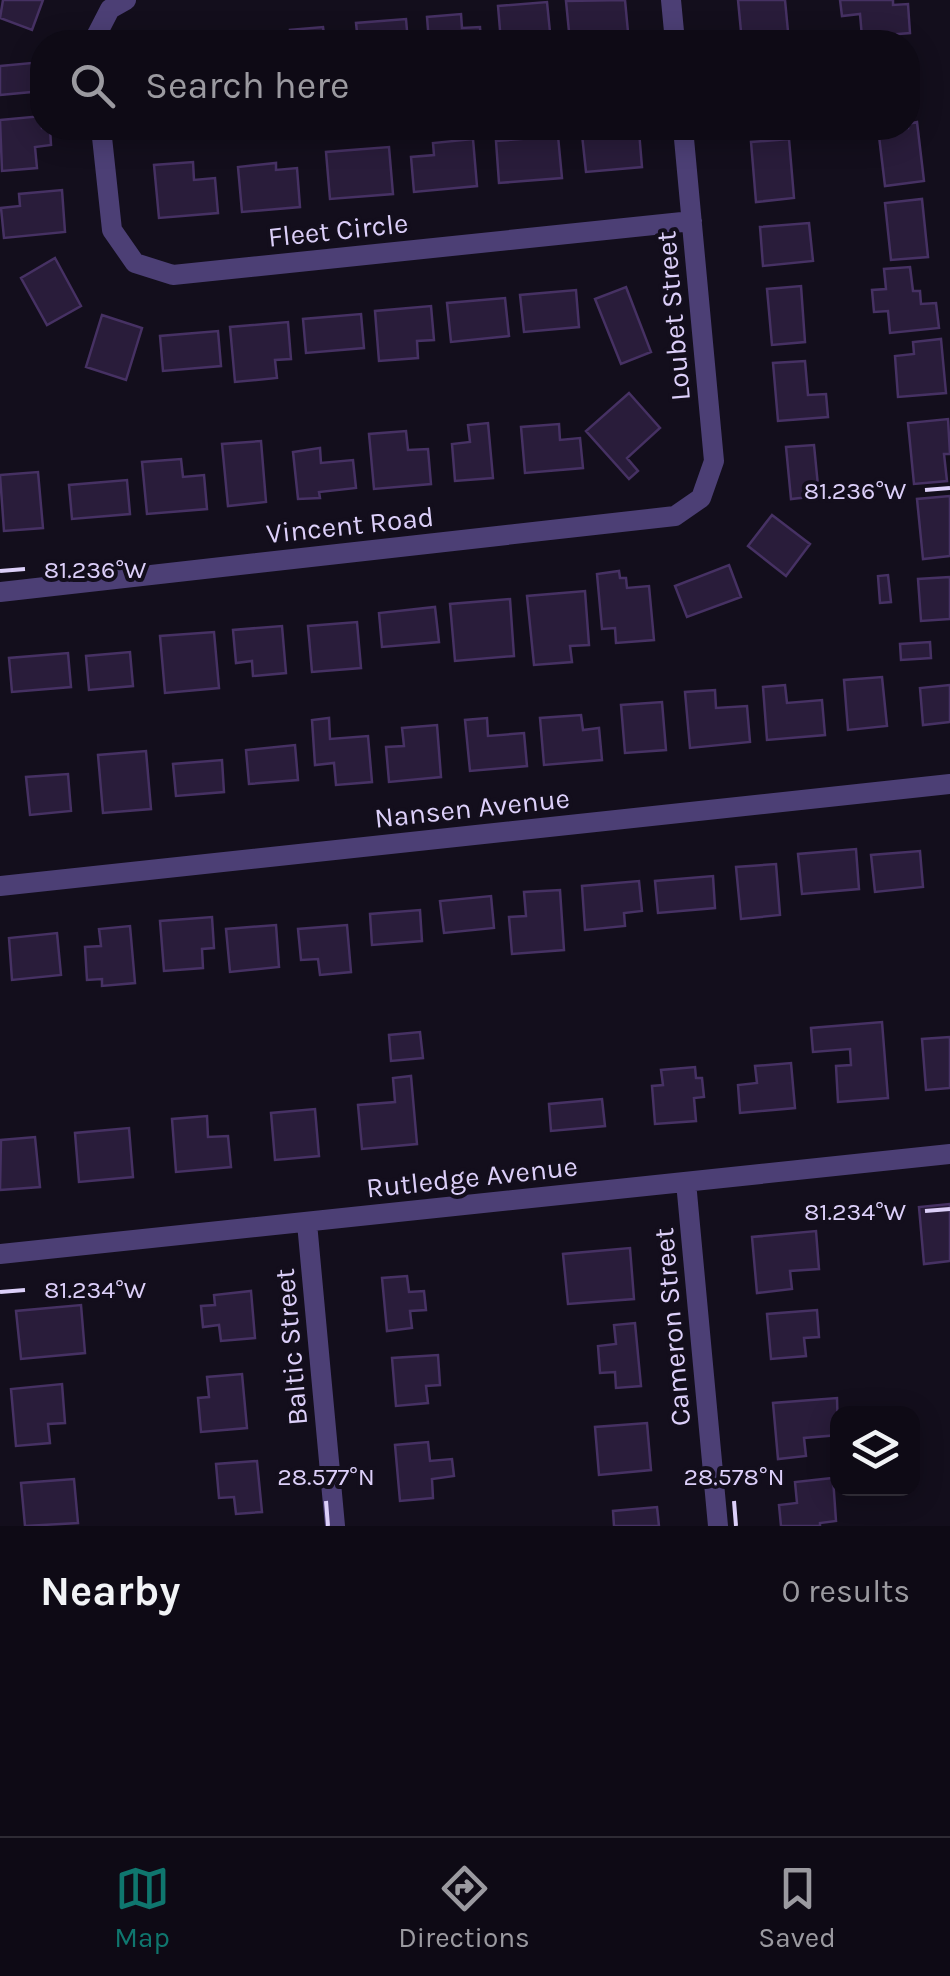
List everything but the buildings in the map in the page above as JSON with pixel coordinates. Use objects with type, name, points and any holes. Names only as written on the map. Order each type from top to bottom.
[{"type":"street","points":[[99,30],[110,9],[126,0]]},
{"type":"street","points":[[670,0],[674,30]]},
{"type":"street","name":"Fleet Circle","points":[[103,140],[112,230],[135,263],[173,275],[692,221]]},
{"type":"street","name":"Loubet Street","points":[[684,140],[714,461],[701,498]]},
{"type":"street","name":"Vincent Road","points":[[0,592],[674,516],[701,498]]},
{"type":"street","name":"Nansen Avenue","points":[[0,886],[950,784]]},
{"type":"street","name":"Rutledge Avenue","points":[[0,1254],[950,1154]]},
{"type":"street","name":"Cameron Street","points":[[686,1182],[718,1526]]},
{"type":"street","name":"Baltic Street","points":[[306,1223],[336,1526]]}]
